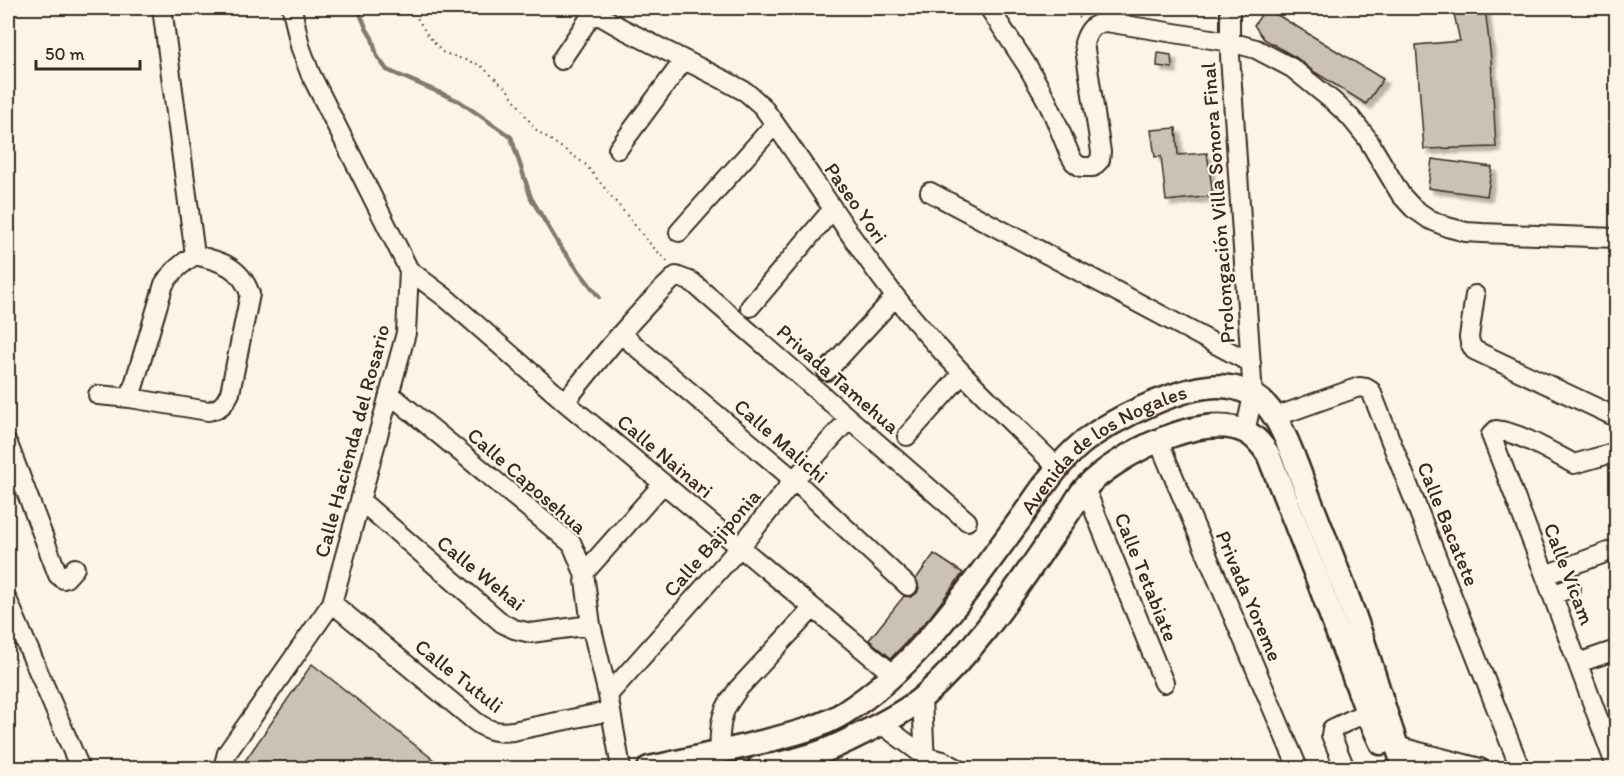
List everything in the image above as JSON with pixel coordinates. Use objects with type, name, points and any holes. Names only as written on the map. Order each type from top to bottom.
[{"type":"main road","name":"Avenida de los Nogales","points":[[649,768],[796,733],[842,714],[894,675],[936,632],[1058,468],[1079,445],[1103,428],[1161,400],[1206,387],[1229,387],[1253,396],[1268,407],[1275,417],[1358,625],[1405,768]]},
{"type":"main road","points":[[1206,387],[1208,427]]},
{"type":"main road","name":"Avenida de los Nogales","points":[[758,768],[824,751],[898,715],[922,698],[982,635],[1023,580],[1085,488],[1103,471],[1123,458],[1172,435],[1221,426],[1245,432]]},
{"type":"main road","points":[[1245,432],[1260,443],[1275,468],[1367,712],[1391,768]]},
{"type":"street","points":[[162,8],[195,255]]},
{"type":"street","name":"Calle Hacienda del Rosario","points":[[223,768],[227,753],[332,603],[406,333],[409,270],[310,73],[300,46],[292,8]]},
{"type":"street","points":[[989,8],[1028,66],[1046,99],[1070,155],[1081,167],[1097,165],[1101,152],[1084,43],[1090,29],[1106,22],[1230,42],[1256,49],[1292,68],[1350,117],[1367,138],[1401,195],[1413,208],[1447,227],[1466,232],[1617,238]]},
{"type":"street","name":"Prolongación Villa Sonora Final","points":[[1230,8],[1230,42],[1253,396],[1245,432]]},
{"type":"street","points":[[561,60],[589,10]]},
{"type":"street","name":"Paseo Yori","points":[[589,10],[746,92],[762,106],[832,210],[895,297],[962,374],[1058,468]]},
{"type":"street","points":[[618,149],[684,60]]},
{"type":"street","points":[[679,232],[775,124]]},
{"type":"street","points":[[930,192],[1251,363]]},
{"type":"street","points":[[750,307],[832,210]]},
{"type":"street","points":[[98,395],[208,411],[218,409],[225,404],[230,393],[250,294],[246,282],[237,272],[227,266],[195,255],[181,263],[170,275],[164,284],[130,398]]},
{"type":"street","name":"Calle Nainari","points":[[409,270],[447,298],[565,402],[894,675]]},
{"type":"street","points":[[565,402],[621,334],[676,276]]},
{"type":"street","name":"Privada Tamehua","points":[[676,276],[692,282],[967,521]]},
{"type":"street","points":[[1475,295],[1469,337],[1474,350],[1617,417]]},
{"type":"street","points":[[826,371],[895,297]]},
{"type":"street","name":"Calle Malichi","points":[[621,334],[794,480],[908,586]]},
{"type":"street","points":[[907,436],[962,374]]},
{"type":"street","name":"Calle Bacatete","points":[[1275,417],[1359,387],[1371,391],[1520,768]]},
{"type":"street","name":"Calle Caposehua","points":[[390,394],[572,544],[584,573],[591,625],[621,768]]},
{"type":"street","name":"Calle Bajiponia","points":[[609,703],[794,480],[849,419]]},
{"type":"street","name":"Calle Vícam","points":[[1611,766],[1578,663],[1491,435],[1494,431],[1504,432],[1531,442],[1574,464],[1617,452]]},
{"type":"street","name":"Privada Yoreme","points":[[1158,440],[1298,768]]},
{"type":"street","points":[[8,444],[58,575],[60,578],[66,578],[75,568]]},
{"type":"street","points":[[584,573],[663,484]]},
{"type":"street","name":"Calle Tetabiate","points":[[1085,488],[1164,683]]},
{"type":"street","name":"Calle Wehai","points":[[361,501],[502,623],[531,633],[591,625]]},
{"type":"street","points":[[1545,575],[1617,549]]},
{"type":"street","points":[[1552,595],[1571,588]]},
{"type":"street","points":[[8,601],[80,768]]},
{"type":"street","name":"Calle Tutuli","points":[[332,603],[491,732],[513,732],[609,703]]},
{"type":"street","points":[[719,753],[721,725],[725,710],[738,689],[813,608]]},
{"type":"street","points":[[1578,663],[1617,650]]},
{"type":"street","points":[[922,698],[925,763]]},
{"type":"street","points":[[1345,768],[1331,735],[1332,729],[1367,712]]},
{"type":"street","points":[[881,724],[925,763],[943,761],[957,768]]},
{"type":"street","points":[[1396,746],[1480,768]]},
{"type":"path","points":[[411,8],[427,34],[442,52],[480,65],[507,89],[535,129],[585,164],[651,245],[670,263],[676,276]]},
{"type":"building","points":[[1266,8],[1383,79],[1366,104],[1264,39],[1254,25]]},
{"type":"building","points":[[1468,8],[1485,8],[1491,59],[1496,147],[1424,149],[1416,45],[1460,41],[1454,14],[1469,13]]},
{"type":"building","points":[[1158,53],[1171,55],[1172,68],[1157,66]]},
{"type":"building","points":[[1176,128],[1178,155],[1207,153],[1213,196],[1166,201],[1161,156],[1155,157],[1151,130]]},
{"type":"building","points":[[1432,159],[1492,167],[1487,196],[1428,188]]},
{"type":"building","points":[[934,554],[963,573],[930,617],[891,658],[869,640],[904,596],[911,597],[917,593],[919,588],[916,579]]},
{"type":"building","points":[[312,664],[444,768],[240,768]]},
{"type":"waterway","points":[[359,8],[377,56],[387,70],[459,101],[511,137],[531,198],[559,245],[599,297]]}]
